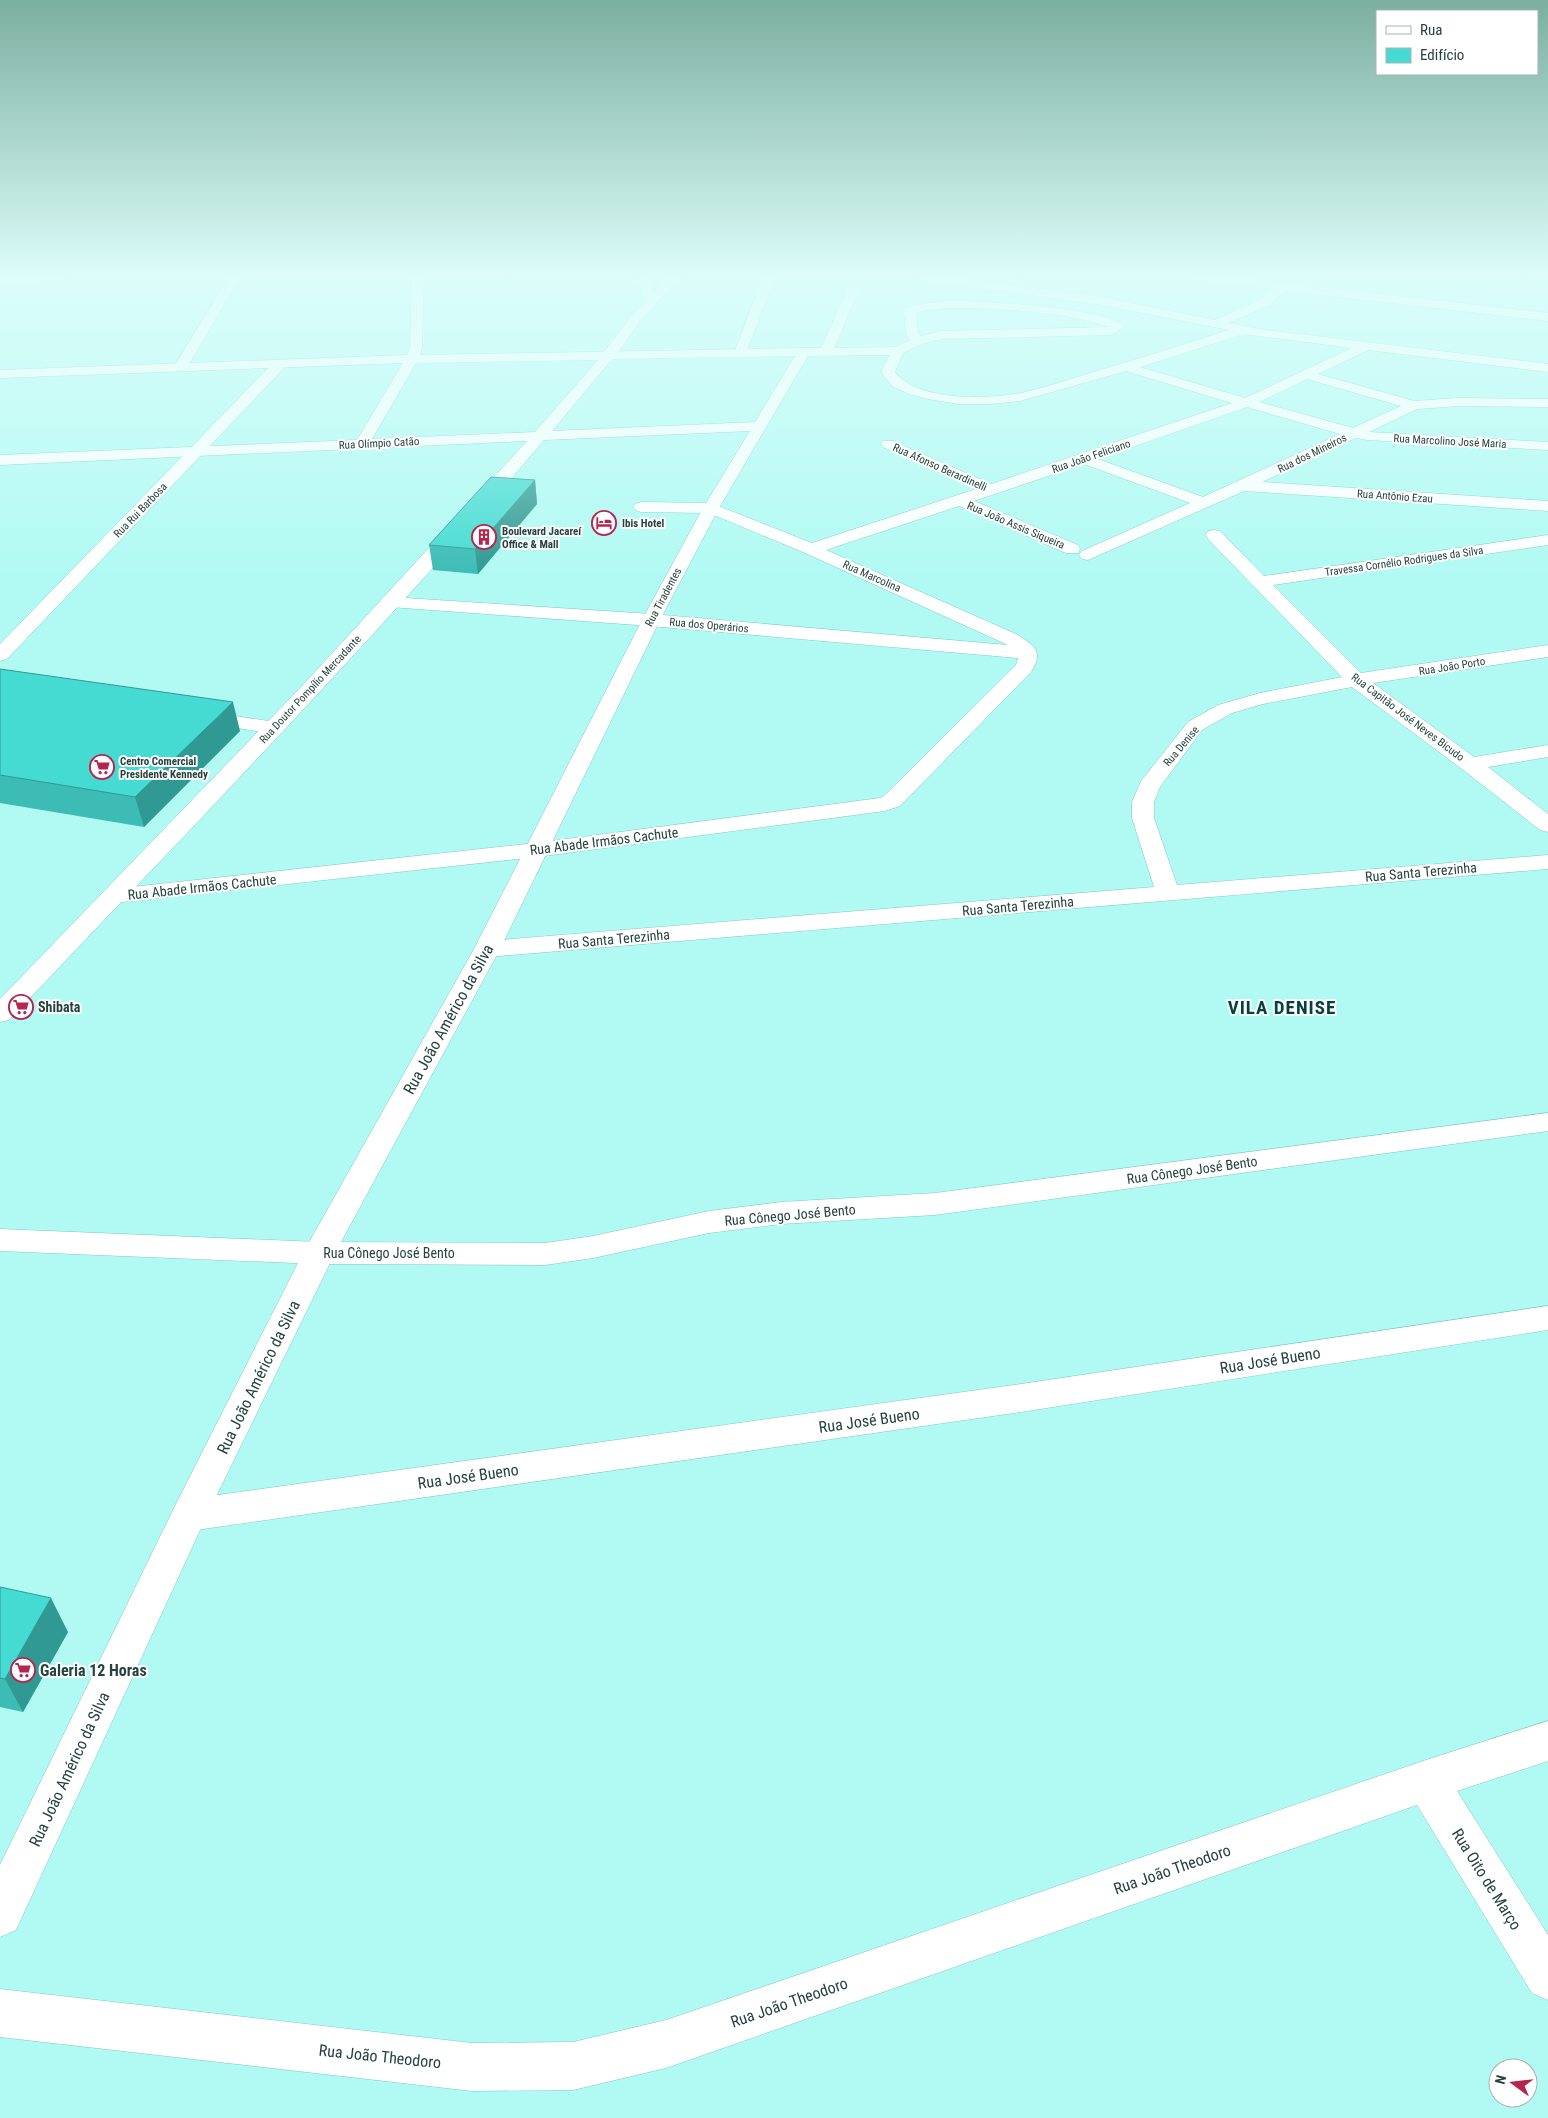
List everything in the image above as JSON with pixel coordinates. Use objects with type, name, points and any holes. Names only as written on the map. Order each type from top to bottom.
[{"type":"street","name":"Rua Rui Barbosa","points":[[0,654],[269,376]]},
{"type":"street","points":[[362,444],[403,376]]},
{"type":"street","name":"Rua Doutor Pompílio Mercadante","points":[[0,1014],[275,728],[542,435],[592,376]]},
{"type":"street","name":"Rua Tiradentes","points":[[536,850],[651,620],[711,508],[790,376]]},
{"type":"street","points":[[891,376],[899,385],[928,394],[964,399],[999,399],[1021,396],[1095,376]]},
{"type":"street","name":"Rua Marcolino José Maria","points":[[1156,376],[1353,433],[1390,438],[1548,446]]},
{"type":"street","name":"Rua João Feliciano","points":[[811,549],[1084,459],[1246,403],[1304,376]]},
{"type":"street","points":[[1309,376],[1414,405]]},
{"type":"street","name":"Rua dos Mineiros","points":[[1088,555],[1242,486],[1414,405],[1458,402],[1548,404]]},
{"type":"street","name":"Rua Olímpio Catão","points":[[0,460],[759,426]]},
{"type":"street","name":"Rua Afonso Berardinelli","points":[[888,444],[991,490]]},
{"type":"street","points":[[1084,459],[1204,503]]},
{"type":"street","name":"Rua Antônio Ezau","points":[[1242,486],[1548,506]]},
{"type":"street","name":"Rua João Assis Siqueira","points":[[959,500],[1072,549]]},
{"type":"street","points":[[642,507],[711,508]]},
{"type":"street","name":"Rua Marcolina","points":[[711,508],[811,549],[1009,638],[1021,645],[1028,653]]},
{"type":"street","name":"Rua Capitão José Neves Bicudo","points":[[1214,535],[1356,680],[1470,764],[1548,825]]},
{"type":"street","name":"Travessa Cornélio Rodrigues da Silva","points":[[1260,582],[1548,540]]},
{"type":"street","name":"Rua dos Operários","points":[[390,602],[651,620],[1028,653]]},
{"type":"street","name":"Rua João Porto","points":[[1356,680],[1548,651]]},
{"type":"street","name":"Rua Abade Irmãos Cachute","points":[[113,896],[536,850],[880,806],[890,803],[1024,668],[1028,660],[1028,653]]},
{"type":"street","name":"Rua Denise","points":[[1168,893],[1143,818],[1143,802],[1149,786],[1195,726],[1225,709],[1260,699],[1356,680]]},
{"type":"street","points":[[186,715],[275,728]]},
{"type":"street","points":[[1470,764],[1548,752]]},
{"type":"street","name":"Rua João Américo da Silva","points":[[0,1914],[190,1516],[319,1253],[487,949],[536,850]]},
{"type":"street","name":"Rua Santa Terezinha","points":[[487,949],[1548,862]]},
{"type":"street","name":"Rua Cônego José Bento","points":[[0,1240],[319,1253],[545,1254],[593,1247],[727,1219],[781,1213],[935,1204],[1548,1122]]},
{"type":"street","name":"Rua José Bueno","points":[[190,1516],[1014,1399],[1548,1318]]},
{"type":"street","name":"Rua João Theodoro","points":[[0,2013],[472,2067],[573,2066],[666,2044],[1426,1781],[1548,1742]]},
{"type":"street","name":"Rua Oito de Março","points":[[1426,1781],[1548,1977]]},
{"type":"building","points":[[491,477],[535,480],[475,549],[429,545]]},
{"type":"building","name":"Centro Comercial Presidente Kennedy","points":[[0,669],[233,702],[135,797],[0,775]]},
{"type":"building","points":[[0,1587],[51,1598],[5,1679],[0,1678]]},
{"type":"place","name":"Ibis Hotel","points":[[604,523]]},
{"type":"place","name":"Boulevard Jacareí Office & Mall","points":[[484,537]]},
{"type":"place","name":"Centro Comercial Presidente Kennedy","points":[[102,767]]},
{"type":"place","name":"Shibata","points":[[21,1007]]},
{"type":"place","name":"Galeria 12 Horas","points":[[23,1670]]},
{"type":"district","name":"VILA DENISE","points":[[1282,1007]]}]
